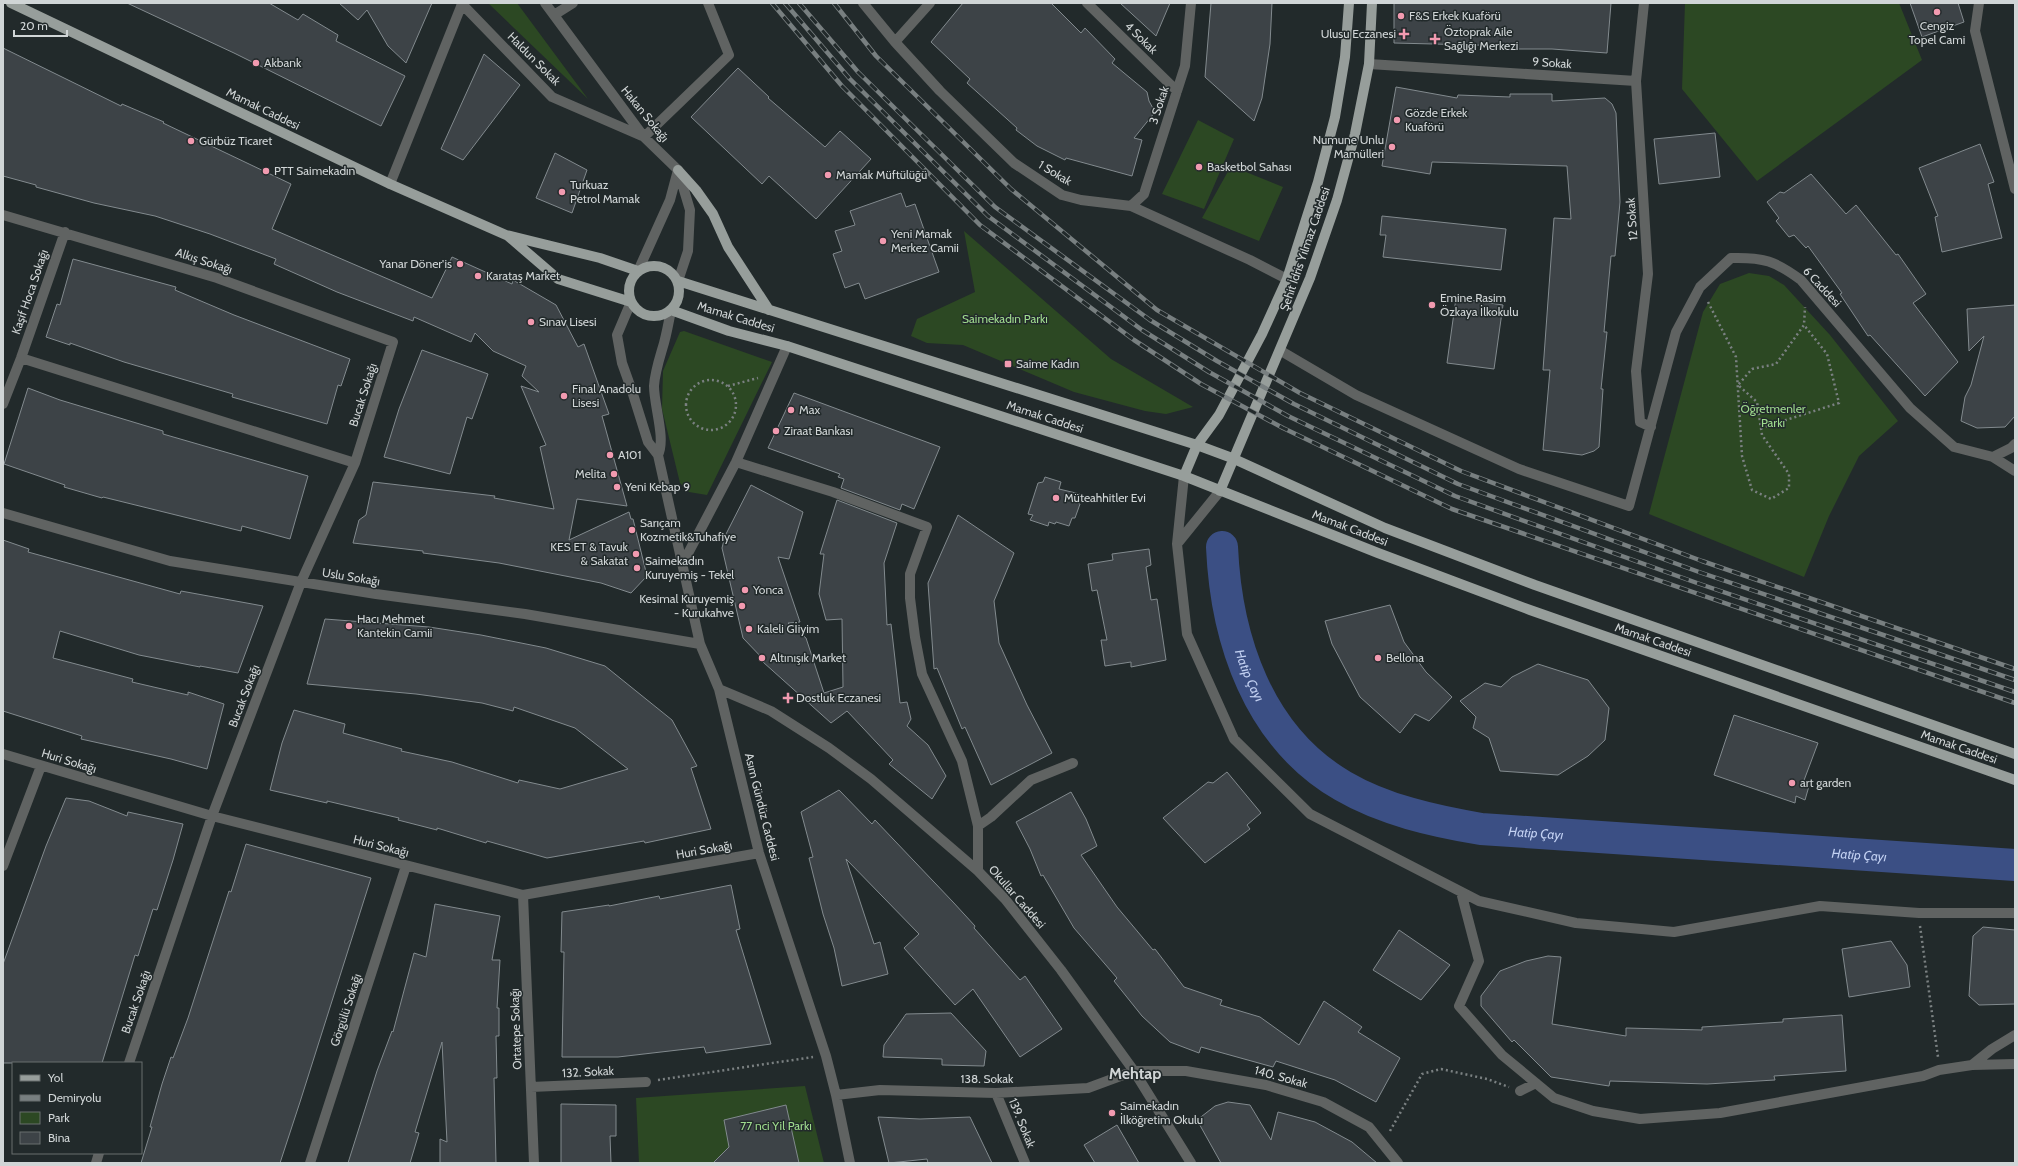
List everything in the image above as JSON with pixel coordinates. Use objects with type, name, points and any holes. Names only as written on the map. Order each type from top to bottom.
[{"type":"main road","name":"Mamak Caddesi","points":[[13,3],[390,184],[506,235],[600,258],[638,271]]},
{"type":"main road","name":"Şehit İdris Yılmaz Caddesi","points":[[1184,476],[1197,445],[1219,416],[1262,334],[1287,279],[1318,182],[1335,117],[1345,57],[1349,3]]},
{"type":"main road","name":"Şehit İdris Yılmaz Caddesi","points":[[1220,491],[1232,458],[1281,351],[1310,278],[1336,200],[1355,134],[1369,64],[1372,3]]},
{"type":"main road","points":[[678,170],[696,190],[712,214],[728,247],[769,310]]},
{"type":"main road","name":"Mamak Caddesi","points":[[506,235],[558,279],[631,302]]},
{"type":"main road","points":[[652,265],[660,266],[668,269],[678,281],[679,296],[671,310],[661,315],[649,316],[642,314],[631,302],[628,287],[633,276],[638,271],[652,265]]},
{"type":"main road","name":"Mamak Caddesi","points":[[678,281],[1197,445],[1232,458],[1385,528],[1535,585],[2015,754]]},
{"type":"main road","name":"Mamak Caddesi","points":[[671,310],[729,331],[787,346],[1184,476],[1530,610],[2015,780]]},
{"type":"street","name":"Hakan Sokağı","points":[[545,3],[644,137],[678,170]]},
{"type":"street","points":[[554,15],[572,3]]},
{"type":"street","points":[[644,137],[729,55],[708,3]]},
{"type":"street","name":"1 Sokak","points":[[863,3],[895,42],[940,91],[1014,163],[1062,195],[1081,200],[1131,206],[1250,260],[1287,279]]},
{"type":"street","points":[[895,42],[930,3]]},
{"type":"street","name":"4 Sokak","points":[[1087,3],[1177,91]]},
{"type":"street","name":"3 Sokak","points":[[1131,206],[1144,194],[1185,66],[1191,3]]},
{"type":"street","name":"12 Sokak","points":[[1644,3],[1636,81],[1648,274],[1636,371],[1640,422],[1651,427]]},
{"type":"street","points":[[1979,3],[1975,31],[2015,189]]},
{"type":"street","points":[[390,184],[461,4]]},
{"type":"street","name":"Haldun Sokak","points":[[461,4],[552,97],[644,137]]},
{"type":"street","name":"9 Sokak","points":[[1369,64],[1636,81]]},
{"type":"street","points":[[638,271],[670,200],[678,170]]},
{"type":"street","points":[[678,170],[690,210],[688,251],[678,281]]},
{"type":"street","name":"Alkış Sokağı","points":[[3,216],[64,232],[217,278],[393,342]]},
{"type":"street","name":"Kaşif Hoca Sokağı","points":[[3,404],[21,358],[64,232]]},
{"type":"street","name":"6 Caddesi","points":[[1281,351],[1356,395],[1519,468],[1629,506],[1676,332],[1700,287],[1731,258],[1756,257],[1781,265],[1806,286],[1910,408],[1954,447],[1993,457],[2015,471]]},
{"type":"street","name":"Asım Gündüz Caddesi","points":[[631,302],[617,335],[622,363],[648,442],[658,456],[700,644],[719,688],[759,853],[826,1056],[836,1095],[850,1163]]},
{"type":"street","name":"Asım Gündüz Caddesi","points":[[658,456],[662,449],[662,438],[656,414],[654,385],[657,365],[671,310]]},
{"type":"street","name":"Bucak Sokağı","points":[[129,1062],[212,816],[300,582],[355,463],[393,342]]},
{"type":"street","points":[[683,563],[736,462],[776,368],[787,346]]},
{"type":"street","points":[[21,358],[355,463]]},
{"type":"street","points":[[1993,457],[2012,448],[2015,444]]},
{"type":"street","points":[[736,462],[834,492],[927,527],[910,574],[910,598],[915,637],[922,674],[962,762],[978,826],[978,871]]},
{"type":"street","points":[[1184,476],[1176,544],[1187,634],[1234,739],[1310,814],[1479,900],[1576,923],[1674,932],[1820,906],[1919,913],[2015,913]]},
{"type":"street","points":[[1176,544],[1220,491]]},
{"type":"street","name":"Uslu Sokağı","points":[[3,513],[170,561],[300,582],[525,614],[700,644]]},
{"type":"street","name":"Okullar Caddesi","points":[[719,688],[771,711],[829,748],[871,779],[978,871],[1005,899],[1061,970],[1134,1071],[1191,1163]]},
{"type":"street","name":"Huri Sokağı","points":[[3,754],[212,816],[523,895],[759,853]]},
{"type":"street","points":[[978,826],[991,817],[1031,780],[1073,763]]},
{"type":"street","points":[[3,866],[41,766]]},
{"type":"street","name":"Görgülü Sokağı","points":[[310,1163],[406,866]]},
{"type":"street","points":[[1461,892],[1479,961],[1459,1006],[1502,1055],[1554,1098],[1587,1109],[1640,1119],[1734,1110],[1923,1076],[1939,1070],[1972,1065],[2015,1064]]},
{"type":"street","name":"Ortatepe Sokağı","points":[[523,895],[534,1163]]},
{"type":"street","points":[[1972,1065],[1992,1049],[2015,1035]]},
{"type":"street","name":"138. Sokak","points":[[836,1095],[880,1090],[996,1093],[1088,1088],[1134,1071]]},
{"type":"street","name":"140. Sokak","points":[[1134,1071],[1186,1071],[1266,1085],[1323,1102],[1369,1127],[1385,1139],[1398,1163]]},
{"type":"street","name":"132. Sokak","points":[[531,1087],[646,1082]]},
{"type":"street","points":[[1520,1091],[1536,1083]]},
{"type":"street","name":"139. Sokak","points":[[996,1093],[1025,1163]]},
{"type":"path","points":[[1738,385],[1752,369],[1776,364],[1804,325],[1806,286]]},
{"type":"path","points":[[1700,287],[1736,357],[1742,456],[1752,490],[1771,499],[1789,488],[1789,474],[1762,435],[1757,402],[1738,385]]},
{"type":"path","points":[[1761,428],[1839,403],[1827,354],[1804,325]]},
{"type":"path","points":[[728,386],[736,400],[736,409],[728,424],[713,430],[705,429],[692,422],[688,416],[686,402],[693,388],[699,383],[714,380],[728,386],[754,380],[776,368]]},
{"type":"path","points":[[1919,913],[1939,1070]]},
{"type":"path","points":[[646,1082],[826,1056]]},
{"type":"path","points":[[1385,1139],[1422,1074],[1441,1069],[1486,1079],[1520,1091]]},
{"type":"green space","points":[[488,3],[517,3],[588,99]]},
{"type":"green space","points":[[1685,3],[1899,3],[1922,60],[1757,181],[1682,89]]},
{"type":"green space","name":"Basketbol Sahası","points":[[1198,120],[1234,139],[1204,209],[1162,194]]},
{"type":"green space","points":[[1231,166],[1283,187],[1259,241],[1202,218]]},
{"type":"green space","name":"Saimekadın Parkı","points":[[964,231],[1111,359],[1193,407],[1166,414],[1145,411],[1074,392],[963,345],[927,343],[911,336],[917,319],[975,292]]},
{"type":"green space","name":"Öğretmenler Parkı","points":[[1749,273],[1769,276],[1784,285],[1830,335],[1898,421],[1859,456],[1829,516],[1804,577],[1649,514],[1703,312],[1720,284]]},
{"type":"green space","points":[[684,331],[772,362],[707,495],[689,492],[680,483],[662,409],[663,371],[680,332]]},
{"type":"green space","name":"77 nci Yil Parkı","points":[[805,1086],[824,1163],[639,1163],[636,1098]]},
{"type":"building","points":[[127,3],[269,3],[298,20],[303,14],[338,35],[336,41],[405,76],[381,126],[234,53]]},
{"type":"building","points":[[339,3],[432,3],[406,63],[388,46],[367,10],[358,20]]},
{"type":"building","points":[[963,3],[1051,3],[1081,33],[1085,28],[1115,59],[1112,63],[1147,92],[1149,101],[1155,112],[1134,138],[1142,140],[1132,176],[1066,158],[1065,160],[1037,146],[1016,130],[1017,128],[967,83],[970,79],[931,42]]},
{"type":"building","points":[[1120,3],[1170,3],[1156,36]]},
{"type":"building","points":[[1211,3],[1272,3],[1270,44],[1262,98],[1254,121],[1205,77]]},
{"type":"building","points":[[1394,3],[1611,3],[1607,53],[1552,49],[1514,49],[1514,46],[1394,43]]},
{"type":"building","name":"Cengiz Topel Cami","points":[[1910,3],[1958,3],[1964,22],[1922,37]]},
{"type":"building","points":[[3,48],[121,106],[122,104],[164,122],[163,123],[291,184],[272,229],[432,298],[452,257],[512,284],[513,280],[556,305],[578,347],[584,344],[609,414],[602,416],[627,506],[577,499],[569,540],[629,512],[631,519],[633,519],[647,576],[631,593],[601,583],[499,563],[423,553],[423,551],[353,543],[359,520],[366,515],[373,482],[495,496],[494,498],[554,509],[540,447],[546,445],[521,386],[539,392],[522,376],[526,366],[493,351],[475,333],[471,342],[414,317],[413,321],[337,292],[274,264],[276,259],[210,234],[155,216],[94,203],[3,176]]},
{"type":"building","points":[[484,54],[520,85],[463,160],[441,149]]},
{"type":"building","points":[[738,68],[769,97],[768,98],[825,147],[840,131],[871,159],[816,219],[769,176],[762,184],[691,117]]},
{"type":"building","points":[[1396,87],[1457,98],[1458,95],[1510,97],[1510,94],[1552,94],[1552,101],[1605,98],[1612,104],[1616,113],[1620,202],[1615,256],[1611,256],[1604,332],[1607,332],[1601,389],[1603,389],[1599,447],[1594,451],[1582,455],[1543,450],[1550,370],[1543,370],[1554,218],[1571,219],[1567,166],[1432,162],[1430,174],[1382,166]]},
{"type":"building","points":[[1715,133],[1720,177],[1659,184],[1654,139]]},
{"type":"building","points":[[1980,144],[1994,182],[1988,184],[2002,238],[1942,252],[1935,217],[1938,216],[1919,168]]},
{"type":"building","points":[[555,153],[587,170],[572,213],[536,198]]},
{"type":"building","points":[[1811,174],[1846,214],[1856,205],[1896,255],[1898,254],[1926,294],[1913,303],[1958,362],[1925,396],[1870,335],[1868,336],[1840,294],[1842,293],[1808,246],[1806,248],[1794,235],[1789,237],[1776,221],[1779,218],[1767,202],[1780,192],[1784,193]]},
{"type":"building","name":"Yeni Mamak Merkez Camii","points":[[901,193],[906,207],[915,204],[939,272],[865,299],[859,283],[845,288],[833,254],[842,251],[835,231],[855,225],[850,211]]},
{"type":"building","name":"Emine Rasim Özkaya İlkokulu","points":[[1382,216],[1506,229],[1501,270],[1383,257],[1386,235],[1380,235]]},
{"type":"building","points":[[73,259],[176,287],[175,290],[234,315],[350,359],[341,386],[338,385],[327,424],[232,397],[233,394],[124,362],[70,343],[70,345],[46,337],[57,304],[60,305]]},
{"type":"building","name":"Emine Rasim Özkaya İlkokulu","points":[[1456,298],[1503,305],[1494,369],[1447,363]]},
{"type":"building","points":[[2015,305],[2015,416],[2005,427],[1977,428],[1961,421],[1965,397],[1971,385],[1984,336],[1969,351],[1967,309]]},
{"type":"building","points":[[422,350],[488,374],[472,419],[467,417],[450,474],[384,457],[399,409]]},
{"type":"building","points":[[28,388],[60,400],[163,431],[163,434],[308,476],[290,539],[242,526],[241,531],[103,497],[102,498],[64,487],[65,485],[4,464]]},
{"type":"building","points":[[794,393],[940,447],[914,509],[902,504],[900,510],[841,488],[844,479],[838,477],[840,474],[768,448]]},
{"type":"building","name":"Müteahhitler Evi","points":[[1045,477],[1061,482],[1059,489],[1080,494],[1077,502],[1080,504],[1075,518],[1072,518],[1069,526],[1056,522],[1055,524],[1049,522],[1048,526],[1030,520],[1033,515],[1028,514],[1038,483],[1043,482]]},
{"type":"building","points":[[751,485],[803,512],[789,559],[778,557],[800,622],[788,623],[806,638],[824,693],[843,687],[842,619],[826,620],[819,594],[824,554],[820,554],[837,500],[897,523],[884,563],[887,625],[891,624],[900,703],[907,702],[911,719],[907,726],[928,745],[946,776],[932,799],[889,764],[893,760],[847,711],[831,723],[763,662],[765,661],[743,638],[722,548],[725,536]]},
{"type":"building","points":[[958,515],[1014,553],[994,601],[999,643],[1027,705],[1052,753],[991,785],[965,727],[962,729],[937,668],[934,669],[928,583]]},
{"type":"building","points":[[3,540],[29,549],[28,552],[180,594],[181,591],[263,606],[238,673],[139,655],[60,631],[53,658],[133,679],[132,682],[188,695],[188,692],[224,704],[207,769],[171,759],[81,739],[82,736],[3,711]]},
{"type":"building","points":[[1149,549],[1151,565],[1146,567],[1151,600],[1157,599],[1166,660],[1131,667],[1131,662],[1105,666],[1101,640],[1107,640],[1097,590],[1092,591],[1088,564],[1113,560],[1112,554]]},
{"type":"building","name":"Bellona","points":[[1390,605],[1404,642],[1426,672],[1452,697],[1429,721],[1415,714],[1400,733],[1360,697],[1332,644],[1325,621]]},
{"type":"building","points":[[325,619],[429,627],[481,635],[546,648],[605,666],[672,720],[697,766],[691,768],[711,829],[645,843],[644,841],[547,858],[487,841],[486,843],[437,828],[437,830],[398,820],[399,818],[327,801],[327,803],[270,790],[282,743],[294,710],[345,724],[343,733],[402,749],[401,751],[452,762],[518,783],[519,780],[560,789],[628,769],[575,728],[514,707],[513,711],[482,703],[416,694],[307,684]]},
{"type":"building","points":[[1538,664],[1588,680],[1609,708],[1605,740],[1588,756],[1558,775],[1500,771],[1489,738],[1473,728],[1476,717],[1460,701],[1485,683],[1501,687],[1512,677]]},
{"type":"building","points":[[1734,715],[1818,743],[1803,783],[1809,786],[1805,800],[1796,796],[1795,803],[1714,775]]},
{"type":"building","points":[[1227,772],[1261,813],[1247,825],[1250,829],[1205,863],[1163,818],[1208,782],[1213,783]]},
{"type":"building","points":[[839,790],[872,824],[875,820],[975,926],[974,928],[1020,980],[1025,976],[1062,1029],[1020,1057],[973,989],[955,1005],[904,948],[919,934],[846,859],[874,944],[880,942],[888,974],[842,986],[834,948],[823,914],[809,858],[813,857],[801,812]]},
{"type":"building","points":[[1071,792],[1086,819],[1097,846],[1081,855],[1117,907],[1153,950],[1155,949],[1184,987],[1222,1000],[1220,1005],[1260,1017],[1299,1045],[1324,1001],[1362,1027],[1358,1032],[1400,1058],[1376,1102],[1335,1080],[1276,1061],[1273,1067],[1201,1047],[1199,1053],[1170,1042],[1142,1016],[1114,981],[1117,978],[1074,928],[1043,875],[1041,876],[1030,849],[1016,822]]},
{"type":"building","points":[[66,798],[89,801],[127,816],[128,812],[183,824],[157,910],[153,909],[138,956],[135,955],[102,1062],[3,1063],[3,964],[46,846]]},
{"type":"building","points":[[246,844],[371,878],[280,1163],[141,1163],[152,1127],[150,1127],[162,1084],[171,1057],[173,1058],[188,1018],[229,891],[231,892]]},
{"type":"building","points":[[731,885],[740,929],[736,930],[771,1044],[706,1053],[704,1047],[618,1057],[562,1057],[564,952],[561,952],[562,912],[609,906],[659,896],[660,899]]},
{"type":"building","points":[[435,904],[500,916],[492,960],[500,960],[497,1008],[499,1008],[499,1036],[496,1036],[497,1078],[494,1078],[496,1163],[440,1163],[440,1139],[447,1142],[442,1042],[415,1132],[419,1133],[410,1163],[348,1163],[377,1071],[392,1031],[393,1032],[414,953],[426,957]]},
{"type":"building","points":[[1983,927],[2015,930],[2015,1004],[1979,1005],[1969,996],[1973,936]]},
{"type":"building","points":[[1399,930],[1450,965],[1421,1000],[1373,970]]},
{"type":"building","points":[[1891,941],[1907,965],[1910,987],[1849,997],[1842,949]]},
{"type":"building","points":[[1548,956],[1561,957],[1552,1024],[1626,1036],[1626,1028],[1702,1030],[1702,1027],[1783,1022],[1783,1019],[1842,1015],[1846,1071],[1774,1076],[1775,1080],[1707,1084],[1610,1081],[1609,1086],[1551,1077],[1514,1040],[1512,1042],[1481,1006],[1481,996],[1500,971],[1526,961]]},
{"type":"building","points":[[951,1013],[986,1051],[984,1066],[942,1065],[942,1059],[883,1057],[884,1045],[906,1014]]},
{"type":"building","points":[[1228,1102],[1250,1105],[1271,1140],[1278,1112],[1315,1122],[1352,1142],[1377,1163],[1221,1163],[1197,1120],[1215,1106]]},
{"type":"building","points":[[561,1104],[616,1105],[616,1136],[610,1136],[611,1163],[561,1163]]},
{"type":"building","points":[[786,1105],[799,1163],[713,1163],[729,1147],[724,1120]]},
{"type":"building","points":[[878,1117],[920,1119],[970,1117],[992,1163],[928,1163],[927,1159],[889,1163]]},
{"type":"building","points":[[1117,1125],[1139,1163],[1095,1163],[1084,1145]]},
{"type":"waterway","name":"Hatip Çayı","points":[[1222,547],[1225,582],[1231,616],[1240,650],[1252,683],[1268,713],[1289,741],[1314,765],[1343,786],[1375,802],[1410,814],[1481,829],[2015,865]]},
{"type":"railway","points":[[772,3],[842,86],[980,225],[1134,340],[1201,384],[1283,428],[1452,509],[2015,703]]},
{"type":"railway","points":[[785,3],[850,79],[988,216],[1142,330],[1209,372],[1288,416],[1455,496],[1697,583],[2015,692]]},
{"type":"railway","points":[[799,3],[858,72],[995,207],[1150,320],[1217,361],[1294,404],[1458,484],[1699,572],[2015,680]]},
{"type":"railway","points":[[834,3],[876,56],[1011,189],[1157,310],[1300,393],[1461,471],[1702,561],[2015,669]]},
{"type":"place","name":"Cengiz Topel Cami","points":[[1937,12]]},
{"type":"place","name":"F&S Erkek Kuaförü","points":[[1401,16]]},
{"type":"place","name":"Ulusu Eczanesi","points":[[1404,34]]},
{"type":"place","name":"Öztoprak Aile Sağlığı Merkezi","points":[[1435,39]]},
{"type":"place","name":"Akbank","points":[[256,63]]},
{"type":"place","name":"Gözde Erkek Kuaförü","points":[[1397,120]]},
{"type":"place","name":"Gürbüz Ticaret","points":[[191,141]]},
{"type":"place","name":"Numune Unlu Mamülleri","points":[[1392,147]]},
{"type":"place","name":"Basketbol Sahası","points":[[1199,167]]},
{"type":"place","name":"PTT Saimekadın","points":[[266,171]]},
{"type":"place","name":"Mamak Müftülüğü","points":[[828,175]]},
{"type":"place","name":"Turkuaz Petrol Mamak","points":[[562,192]]},
{"type":"place","name":"Yeni Mamak Merkez Camii","points":[[883,241]]},
{"type":"place","name":"Yanar Döner'is","points":[[460,264]]},
{"type":"place","name":"Karataş Market","points":[[478,276]]},
{"type":"place","name":"Emine Rasim Özkaya İlkokulu","points":[[1432,305]]},
{"type":"place","name":"Sınav Lisesi","points":[[531,322]]},
{"type":"place","name":"Saime Kadın","points":[[1008,364]]},
{"type":"place","name":"Final Anadolu Lisesi","points":[[564,396]]},
{"type":"place","name":"Max","points":[[791,410]]},
{"type":"place","name":"Ziraat Bankası","points":[[776,431]]},
{"type":"place","name":"A101","points":[[610,455]]},
{"type":"place","name":"Melita","points":[[614,474]]},
{"type":"place","name":"Yeni Kebap 9","points":[[617,487]]},
{"type":"place","name":"Müteahhitler Evi","points":[[1056,498]]},
{"type":"place","name":"Sarıçam Kozmetik&Tuhafiye","points":[[632,530]]},
{"type":"place","name":"KES ET & Tavuk & Sakatat","points":[[636,554]]},
{"type":"place","name":"Saimekadın Kuruyemiş - Tekel","points":[[637,568]]},
{"type":"place","name":"Yonca","points":[[745,590]]},
{"type":"place","name":"Kesimal Kuruyemiş - Kurukahve","points":[[742,606]]},
{"type":"place","name":"Hacı Mehmet Kantekin Camii","points":[[349,626]]},
{"type":"place","name":"Kaleli Gİiyim","points":[[749,629]]},
{"type":"place","name":"Altınışık Market","points":[[762,658]]},
{"type":"place","name":"Bellona","points":[[1378,658]]},
{"type":"place","name":"Dostluk Eczanesi","points":[[788,698]]},
{"type":"place","name":"art garden","points":[[1792,783]]},
{"type":"place","name":"Saimekadın İlköğretim Okulu","points":[[1112,1113]]},
{"type":"district","name":"Mehtap","points":[[1135,1073]]}]
